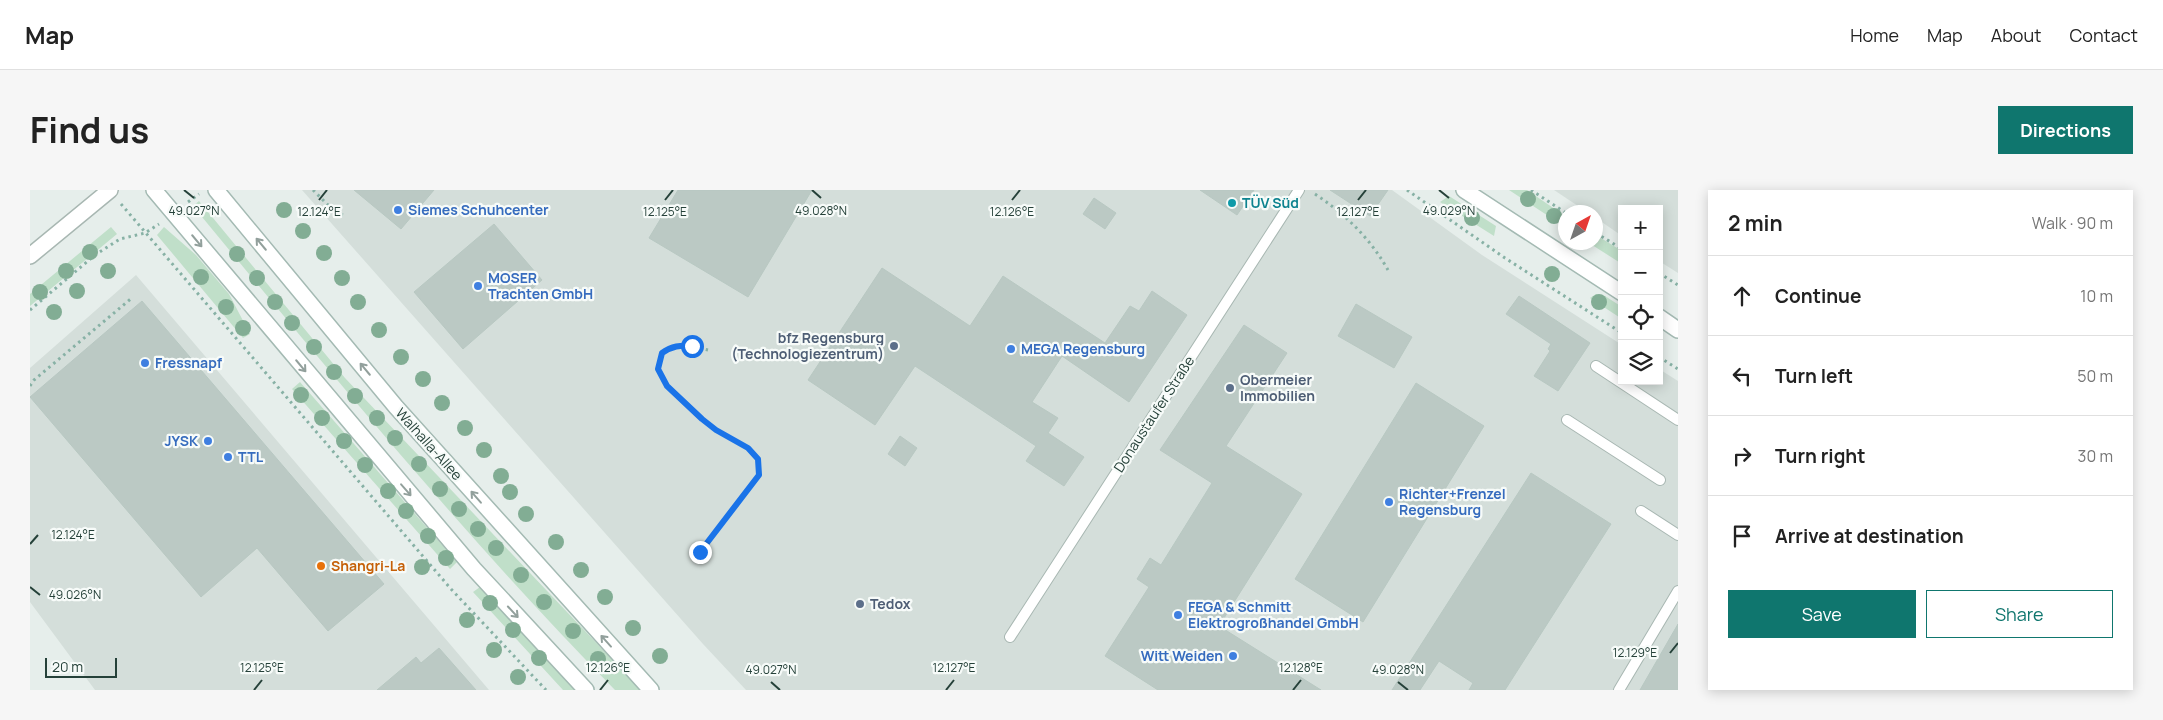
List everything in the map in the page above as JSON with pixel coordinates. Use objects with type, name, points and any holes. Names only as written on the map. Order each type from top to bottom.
[{"type":"main road","points":[[30,256],[110,190]]},
{"type":"main road","points":[[154,190],[474,569],[586,690]]},
{"type":"main road","name":"Walhalla-Allee","points":[[216,190],[396,407],[651,690]]},
{"type":"main road","points":[[1464,190],[1618,290]]},
{"type":"main road","points":[[1663,320],[1678,330]]},
{"type":"lane","name":"Donaustaufer Straße","points":[[1010,637],[1299,190]]},
{"type":"lane","points":[[1596,366],[1678,420]]},
{"type":"lane","points":[[1567,420],[1660,480]]},
{"type":"lane","points":[[1641,511],[1678,535]]},
{"type":"lane","points":[[1620,690],[1678,591]]},
{"type":"path","points":[[110,190],[451,589],[546,690]]},
{"type":"path","points":[[314,190],[336,213],[343,215]]},
{"type":"path","points":[[1308,190],[1355,226],[1379,254],[1388,270]]},
{"type":"path","points":[[1407,190],[1505,258],[1618,330]]},
{"type":"path","points":[[1531,190],[1558,208]]},
{"type":"path","points":[[30,310],[95,254],[120,239],[145,233]]},
{"type":"path","points":[[1603,237],[1618,247]]},
{"type":"path","points":[[1663,276],[1678,285]]},
{"type":"path","points":[[30,386],[34,380],[133,297]]},
{"type":"path","points":[[700,552],[759,475],[758,459],[748,448],[716,430],[702,419],[667,386],[658,369],[662,353],[670,348],[681,345],[708,350]]},
{"type":"path","points":[[1663,360],[1678,369]]},
{"type":"shaded area","points":[[302,190],[1392,190],[1482,255],[1618,342],[1618,385],[1663,385],[1663,372],[1678,381],[1678,690],[746,690],[703,644]]},
{"type":"shaded area","points":[[1554,190],[1678,190],[1678,273],[1663,264],[1663,205],[1618,205],[1618,233],[1603,223],[1603,205],[1576,205]]},
{"type":"shaded area","points":[[136,275],[489,690],[95,690],[30,602],[30,368]]},
{"type":"green space","points":[[1509,190],[1527,190],[1558,211],[1558,222]]},
{"type":"green space","points":[[1449,196],[1496,226],[1494,236],[1440,202]]},
{"type":"green space","points":[[199,201],[345,378],[641,690],[615,690],[505,573],[399,453],[193,206]]},
{"type":"green space","points":[[111,227],[117,234],[30,306],[30,294]]},
{"type":"green space","points":[[164,227],[196,255],[229,294],[250,334],[243,338],[157,235]]},
{"type":"green space","points":[[1603,239],[1618,249],[1618,261],[1600,250],[1603,250]]},
{"type":"green space","points":[[1596,294],[1605,296],[1618,304],[1618,316],[1590,298]]},
{"type":"green space","points":[[300,382],[457,562],[450,569],[292,389]]},
{"type":"green space","points":[[480,587],[576,690],[563,690],[473,592]]},
{"type":"building","name":"Siemes Schuhcenter","points":[[354,190],[434,190],[401,229]]},
{"type":"building","points":[[678,190],[812,190],[748,297],[649,238]]},
{"type":"building","name":"TÜV Süd","points":[[1200,190],[1254,190],[1237,215]]},
{"type":"building","points":[[1330,190],[1388,190],[1370,216]]},
{"type":"building","points":[[1094,198],[1116,213],[1105,229],[1083,214]]},
{"type":"building","name":"MOSER Trachten GmbH","points":[[494,224],[542,280],[463,349],[414,292]]},
{"type":"building","points":[[882,268],[970,326],[1003,276],[1105,343],[1130,306],[1139,311],[1152,291],[1187,315],[1129,402],[1062,356],[1032,402],[1058,418],[1048,433],[1084,457],[1064,486],[1026,461],[1036,446],[915,366],[875,425],[808,380]]},
{"type":"building","points":[[1519,296],[1590,343],[1558,391],[1534,376],[1550,351],[1548,349],[1551,344],[1506,314]]},
{"type":"building","points":[[142,301],[384,584],[328,631],[257,548],[201,597],[30,397]]},
{"type":"building","points":[[1356,304],[1412,337],[1394,368],[1338,336]]},
{"type":"building","points":[[1244,325],[1287,353],[1226,446],[1302,494],[1219,626],[1321,690],[1158,690],[1105,656],[1149,587],[1137,579],[1150,558],[1161,565],[1212,483],[1160,450]]},
{"type":"building","name":"Richter+Frenzel Regensburg","points":[[1416,383],[1484,426],[1363,622],[1295,579]]},
{"type":"building","points":[[900,436],[917,448],[905,466],[888,454]]},
{"type":"building","points":[[1531,473],[1611,524],[1505,690],[1469,690],[1473,683],[1439,661],[1420,690],[1392,690]]},
{"type":"building","points":[[1678,624],[1678,690],[1640,690]]},
{"type":"building","points":[[439,648],[476,690],[377,690],[416,657],[421,663]]},
{"type":"place","name":"TÜV Süd","points":[[1232,203]]},
{"type":"place","name":"Siemes Schuhcenter","points":[[398,210]]},
{"type":"place","name":"MOSER Trachten GmbH","points":[[478,286]]},
{"type":"place","name":"bfz Regensburg (Technologiezentrum)","points":[[894,346]]},
{"type":"place","name":"MEGA Regensburg","points":[[1011,349]]},
{"type":"place","name":"Fressnapf","points":[[145,363]]},
{"type":"place","name":"Obermeier Immobilien","points":[[1230,388]]},
{"type":"place","name":"JYSK","points":[[208,441]]},
{"type":"place","name":"TTL","points":[[228,457]]},
{"type":"place","name":"Richter+Frenzel Regensburg","points":[[1389,502]]},
{"type":"place","name":"Shangri-La","points":[[321,566]]},
{"type":"place","name":"Tedox","points":[[860,604]]},
{"type":"place","name":"FEGA & Schmitt Elektrogroßhandel GmbH","points":[[1178,615]]},
{"type":"place","name":"Witt Weiden","points":[[1233,656]]},
{"type":"route","points":[[692,346],[681,345],[670,348],[662,353],[658,369],[667,386],[702,419],[716,430],[748,448],[758,459],[759,475],[700,552]]}]
